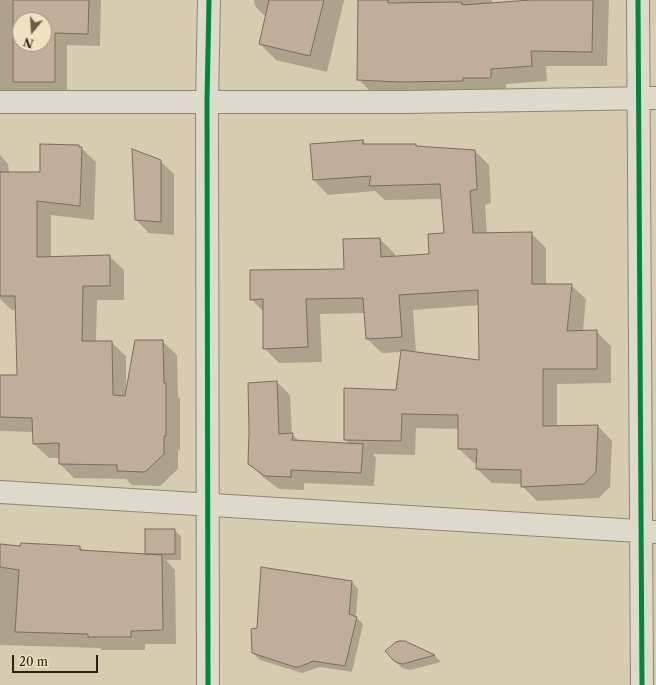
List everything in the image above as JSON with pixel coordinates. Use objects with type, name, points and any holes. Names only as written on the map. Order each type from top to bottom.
[{"type":"street","points":[[208,685],[207,101],[209,0]]},
{"type":"street","points":[[638,0],[647,98],[649,531],[642,685]]},
{"type":"street","points":[[0,102],[407,102],[647,98]]},
{"type":"street","points":[[0,492],[649,531]]},
{"type":"building","points":[[13,0],[89,0],[88,34],[55,33],[55,82],[13,82],[13,52],[52,52],[52,12],[13,12]]},
{"type":"building","points":[[269,0],[324,0],[310,56],[259,44]]},
{"type":"building","points":[[358,0],[388,0],[388,3],[462,2],[462,5],[531,0],[593,0],[592,52],[531,51],[532,66],[491,69],[491,78],[463,78],[463,81],[400,82],[357,80]]},
{"type":"building","points":[[363,140],[363,144],[416,144],[416,146],[475,150],[477,189],[470,191],[473,233],[532,232],[532,284],[572,284],[567,331],[597,330],[597,369],[543,369],[543,426],[598,425],[596,472],[584,484],[521,487],[521,470],[476,469],[477,449],[458,449],[458,415],[402,414],[401,441],[344,440],[344,388],[396,390],[401,350],[479,360],[478,290],[399,295],[402,337],[366,339],[363,298],[306,299],[308,347],[263,349],[263,299],[250,300],[250,270],[344,269],[343,239],[380,238],[381,257],[429,254],[428,234],[444,233],[440,184],[369,186],[371,176],[313,180],[310,144]]},
{"type":"building","points":[[40,144],[79,145],[79,147],[82,147],[80,206],[37,201],[37,257],[110,255],[110,286],[83,286],[82,341],[112,341],[113,395],[125,396],[135,340],[163,340],[164,383],[166,383],[166,436],[164,436],[164,454],[145,472],[117,471],[117,465],[59,464],[59,443],[33,444],[32,418],[0,417],[0,375],[17,375],[15,296],[0,296],[0,172],[40,172]]},
{"type":"building","points":[[132,149],[161,160],[161,222],[135,220]]},
{"type":"building","points":[[277,381],[279,434],[293,433],[292,440],[363,444],[361,473],[291,470],[291,477],[265,476],[248,464],[248,383]]},
{"type":"building","points":[[145,529],[175,529],[175,554],[145,554]]},
{"type":"building","points":[[21,543],[80,546],[80,550],[162,555],[163,630],[131,631],[131,637],[88,637],[88,634],[15,632],[19,570],[0,567],[0,544],[20,546]]},
{"type":"building","points":[[261,567],[352,581],[349,614],[357,617],[345,666],[313,661],[299,667],[295,667],[252,653],[251,629],[257,628]]},
{"type":"building","points":[[405,641],[435,655],[403,664],[398,663],[394,661],[385,651],[396,642]]},
{"type":"cycle path","points":[[208,685],[207,101],[209,0]]},
{"type":"cycle path","points":[[638,0],[642,685]]}]
